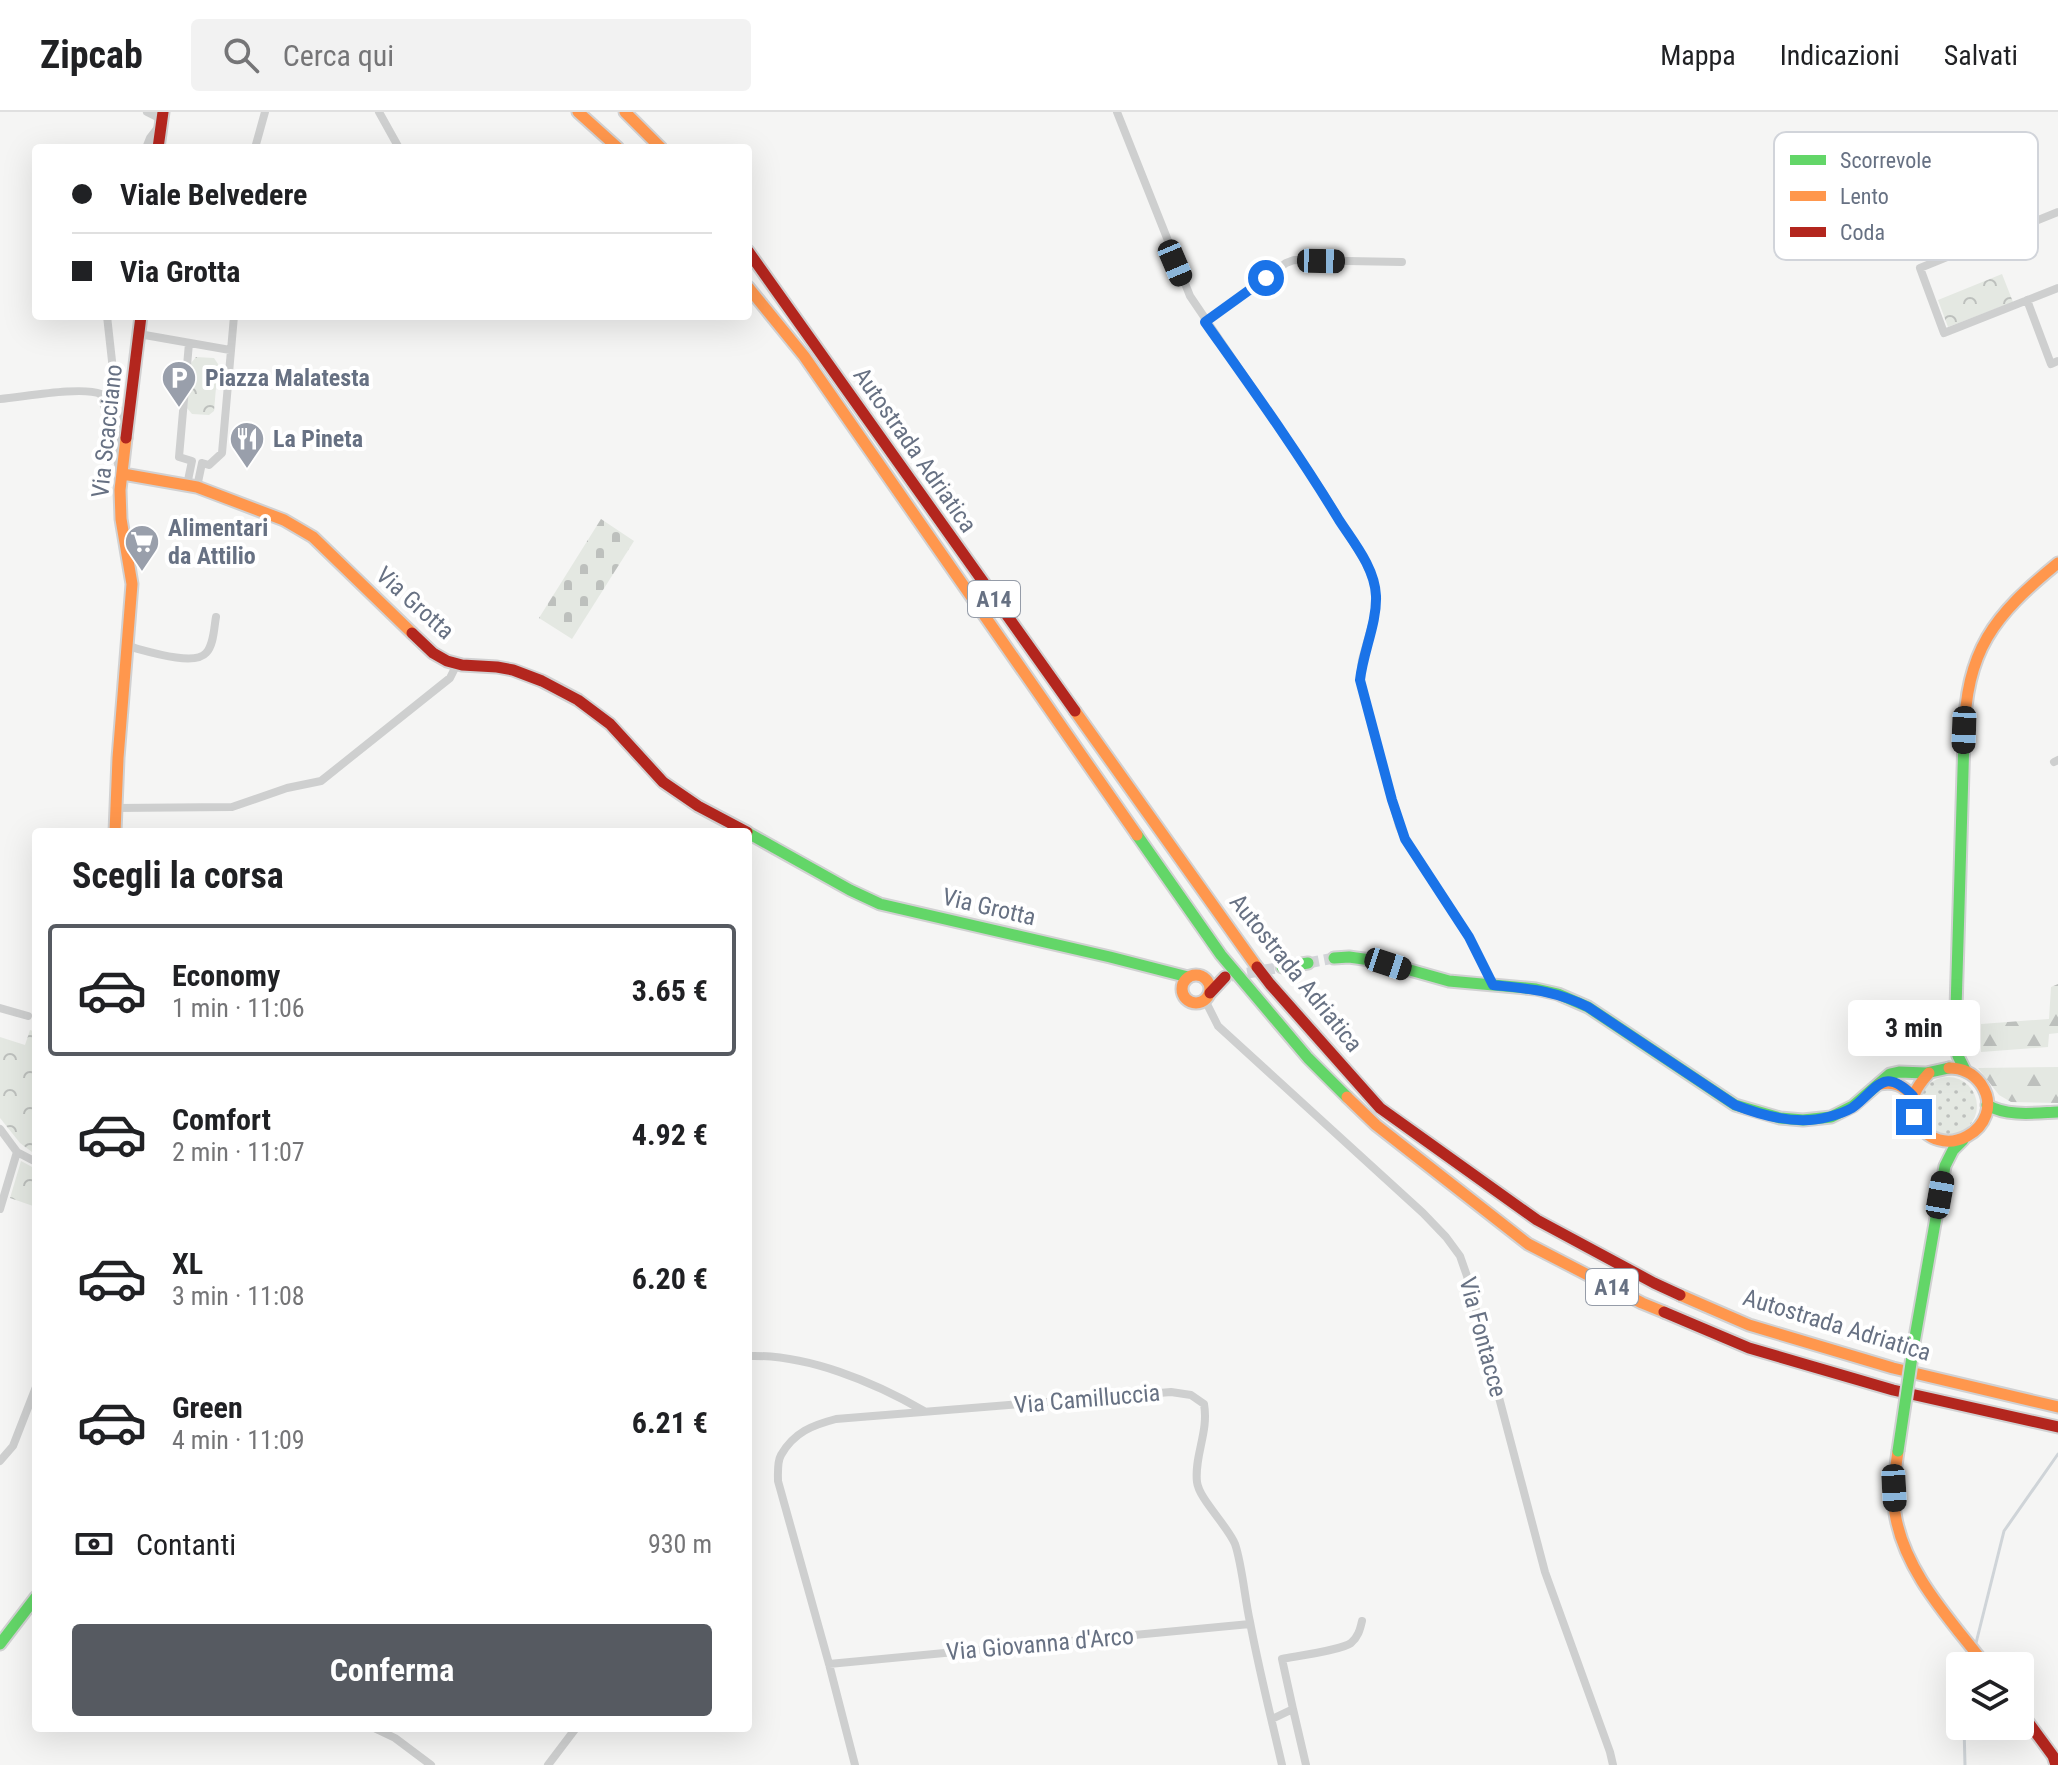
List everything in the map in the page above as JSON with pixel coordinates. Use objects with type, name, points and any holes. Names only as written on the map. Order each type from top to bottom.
[{"type":"main road","points":[[578,112],[614,144]]},
{"type":"main road","points":[[625,112],[657,144]]},
{"type":"main road","points":[[159,144],[162,118]]},
{"type":"main road","name":"Autostrada Adriatica","points":[[752,257],[1270,984],[1380,1108],[1537,1220],[1654,1283],[1749,1325],[1893,1368],[2058,1407]]},
{"type":"main road","name":"Autostrada Adriatica","points":[[752,292],[804,356],[1221,955],[1308,1058],[1376,1125],[1528,1244],[1642,1303],[1749,1348],[1893,1390],[2058,1427]]},
{"type":"main road","name":"Via Scacciano","points":[[115,828],[132,584],[121,519],[120,469],[141,320]]},
{"type":"main road","name":"Via Grotta","points":[[120,469],[192,486],[284,520],[313,537],[433,653],[450,663],[502,667],[524,673],[578,700],[600,714],[618,731],[664,782],[740,828]]},
{"type":"main road","points":[[1965,1070],[1955,1043],[1967,691],[1976,659],[1996,621],[2020,594],[2058,563]]},
{"type":"main road","name":"Via Grotta","points":[[752,835],[880,904],[1188,977]]},
{"type":"main road","points":[[1334,958],[1366,958],[1450,981],[1549,991],[1568,997],[1588,1007],[1725,1099],[1758,1114],[1795,1119],[1825,1118],[1852,1107],[1888,1075],[1929,1073],[1950,1067],[1965,1070],[1985,1091],[1986,1113],[1980,1126]]},
{"type":"main road","points":[[1282,967],[1308,963]]},
{"type":"main road","points":[[1197,974],[1206,978],[1210,985],[1208,997],[1197,1003],[1185,998],[1182,985],[1188,977],[1197,974]]},
{"type":"main road","points":[[1943,1068],[1955,1043]]},
{"type":"main road","points":[[1929,1073],[1920,1081],[1913,1096],[1912,1110],[1917,1123],[1934,1139],[1949,1142],[1963,1139],[1989,1119],[2009,1112]]},
{"type":"main road","points":[[1876,1085],[1893,1082],[1902,1085],[1913,1096]]},
{"type":"main road","points":[[1987,1105],[2009,1112],[2058,1112]]},
{"type":"main road","points":[[1934,1139],[1945,1166]]},
{"type":"main road","points":[[1963,1139],[1945,1166],[1898,1451],[1895,1505],[1904,1549],[1917,1575],[1975,1652]]},
{"type":"main road","points":[[0,1644],[32,1602]]},
{"type":"main road","points":[[2034,1730],[2056,1760]]},
{"type":"street","points":[[147,112],[162,118],[148,144]]},
{"type":"street","points":[[256,144],[265,112]]},
{"type":"street","points":[[379,112],[397,144]]},
{"type":"street","points":[[1117,112],[1190,296],[1324,494],[1373,580],[1375,614],[1362,660],[1360,680],[1399,826],[1415,857],[1469,937],[1493,985]]},
{"type":"street","points":[[2038,220],[2058,212]]},
{"type":"street","points":[[1205,322],[1294,260],[1402,262]]},
{"type":"street","points":[[1940,260],[1920,268],[1944,333],[2058,288]]},
{"type":"street","points":[[2027,300],[2051,364],[2058,361]]},
{"type":"street","points":[[107,320],[118,415],[120,469]]},
{"type":"street","points":[[192,486],[202,463],[209,465],[222,453],[234,320]]},
{"type":"street","points":[[139,334],[230,350]]},
{"type":"street","points":[[189,343],[179,457],[192,461],[192,486]]},
{"type":"street","points":[[0,399],[81,391],[101,394],[120,469]]},
{"type":"street","points":[[127,646],[189,659],[200,658],[209,649],[216,617]]},
{"type":"street","points":[[116,808],[232,807],[287,788],[321,781],[450,678],[457,664]]},
{"type":"street","name":"Via Fontacce","points":[[1208,997],[1218,1026],[1423,1213],[1460,1256],[1545,1572],[1613,1765]]},
{"type":"street","points":[[0,1008],[28,1016]]},
{"type":"street","points":[[0,1129],[17,1152],[32,1160]]},
{"type":"street","points":[[0,1209],[17,1152]]},
{"type":"street","points":[[752,1356],[805,1363],[850,1375],[890,1391],[925,1412]]},
{"type":"street","name":"Via Camilluccia","points":[[855,1765],[778,1481],[780,1457],[795,1438],[811,1426],[836,1419],[1171,1392],[1191,1395],[1204,1404],[1207,1419],[1197,1484],[1225,1525],[1235,1546],[1282,1765]]},
{"type":"street","points":[[0,1461],[13,1446],[32,1397]]},
{"type":"street","points":[[1306,1765],[1282,1659],[1349,1644],[1359,1633],[1362,1621]]},
{"type":"street","name":"Via Giovanna d'Arco","points":[[829,1664],[1250,1624]]},
{"type":"street","points":[[1272,1719],[1293,1709]]},
{"type":"street","points":[[382,1732],[431,1765]]},
{"type":"street","points":[[548,1765],[573,1732]]},
{"type":"green space","points":[[2002,274],[2013,302],[1948,327],[1938,300]]},
{"type":"green space","points":[[196,357],[214,358],[218,364],[214,411],[209,415],[192,414],[187,408],[191,363]]},
{"type":"green space","points":[[601,519],[634,541],[572,639],[539,618]]},
{"type":"green space","points":[[2058,984],[2058,1033],[2049,1034],[2048,1047],[1981,1052],[1981,1024],[2049,1019],[2051,987]]},
{"type":"green space","points":[[32,1031],[32,1152],[20,1143],[0,1118],[0,1037],[25,1045]]},
{"type":"green space","points":[[2058,1067],[2058,1103],[2011,1102],[1999,1095],[1978,1068]]},
{"type":"green space","points":[[1948,1077],[1968,1086],[1977,1106],[1968,1126],[1948,1135],[1928,1126],[1919,1106],[1928,1086]]},
{"type":"green space","points":[[21,1161],[32,1167],[32,1206],[10,1198]]},
{"type":"waterway","points":[[1975,1647],[2004,1531],[2058,1454]]},
{"type":"waterway","points":[[1964,1740],[1965,1765]]},
{"type":"tunnel","points":[[1308,963],[1334,958]]},
{"type":"tunnel","points":[[1231,976],[1282,967]]},
{"type":"traffic: fast","points":[[1964,737],[1955,1043],[1965,1070]]},
{"type":"traffic: fast","points":[[752,835],[880,904],[1188,977]]},
{"type":"traffic: fast","points":[[1137,835],[1221,955],[1308,1058],[1347,1097]]},
{"type":"traffic: fast","points":[[1334,958],[1378,961],[1449,981],[1558,994],[1588,1007],[1735,1105],[1780,1118],[1803,1120],[1831,1117],[1853,1106],[1890,1074],[1926,1073],[1949,1068]]},
{"type":"traffic: fast","points":[[1282,967],[1308,963]]},
{"type":"traffic: fast","points":[[1987,1105],[2013,1113],[2058,1112]]},
{"type":"traffic: fast","points":[[1914,1343],[1945,1166],[1953,1150],[1963,1140]]},
{"type":"traffic: fast","points":[[1898,1451],[1914,1343]]},
{"type":"traffic: fast","points":[[0,1644],[32,1602]]},
{"type":"traffic: slow","points":[[578,112],[614,144]]},
{"type":"traffic: slow","points":[[625,112],[657,144]]},
{"type":"traffic: slow","points":[[752,292],[804,356],[1137,835]]},
{"type":"traffic: slow","points":[[115,828],[132,584],[121,519],[120,490],[126,438]]},
{"type":"traffic: slow","points":[[123,474],[197,487],[284,520],[313,537],[412,633]]},
{"type":"traffic: slow","points":[[1964,737],[1970,681],[1987,637],[2016,600],[2058,563]]},
{"type":"traffic: slow","points":[[1075,711],[1257,967]]},
{"type":"traffic: slow","points":[[1196,975],[1206,979],[1210,989],[1206,999],[1196,1003],[1186,999],[1182,989],[1186,979],[1196,975]]},
{"type":"traffic: slow","points":[[1929,1073],[1915,1093],[1915,1117],[1925,1132],[1939,1140],[1953,1141],[1979,1127],[1986,1115],[1987,1100],[1981,1084],[1974,1077],[1963,1070],[1949,1068]]},
{"type":"traffic: slow","points":[[1880,1084],[1898,1085],[1913,1096]]},
{"type":"traffic: slow","points":[[1347,1097],[1376,1125],[1528,1244],[1664,1312]]},
{"type":"traffic: slow","points":[[1680,1295],[1749,1325],[1893,1368],[2058,1407]]},
{"type":"traffic: slow","points":[[1898,1451],[1894,1505],[1900,1535],[1931,1594],[1975,1652]]},
{"type":"traffic: jam","points":[[159,144],[163,112]]},
{"type":"traffic: jam","points":[[752,257],[1075,711]]},
{"type":"traffic: jam","points":[[126,438],[141,320]]},
{"type":"traffic: jam","points":[[412,633],[433,653],[447,661],[513,670],[578,700],[610,724],[663,782],[698,806],[739,828]]},
{"type":"traffic: jam","points":[[1257,967],[1380,1108],[1537,1220],[1680,1295]]},
{"type":"traffic: jam","points":[[1210,993],[1225,977]]},
{"type":"traffic: jam","points":[[1664,1312],[1749,1348],[1893,1390],[2058,1427]]},
{"type":"traffic: jam","points":[[2034,1730],[2056,1765]]},
{"type":"place","name":"Piazza Malatesta","points":[[179,409]]},
{"type":"place","name":"La Pineta","points":[[247,470]]},
{"type":"place","name":"Alimentari da Attilio","points":[[142,573]]},
{"type":"route","points":[[1266,278],[1205,322],[1324,494],[1373,580],[1375,614],[1362,660],[1360,680],[1399,826],[1415,857],[1469,937],[1493,985],[1549,991],[1568,997],[1588,1007],[1735,1105],[1758,1114],[1795,1119],[1825,1118],[1852,1107],[1876,1085],[1893,1082],[1902,1085],[1913,1096],[1914,1117]]}]
